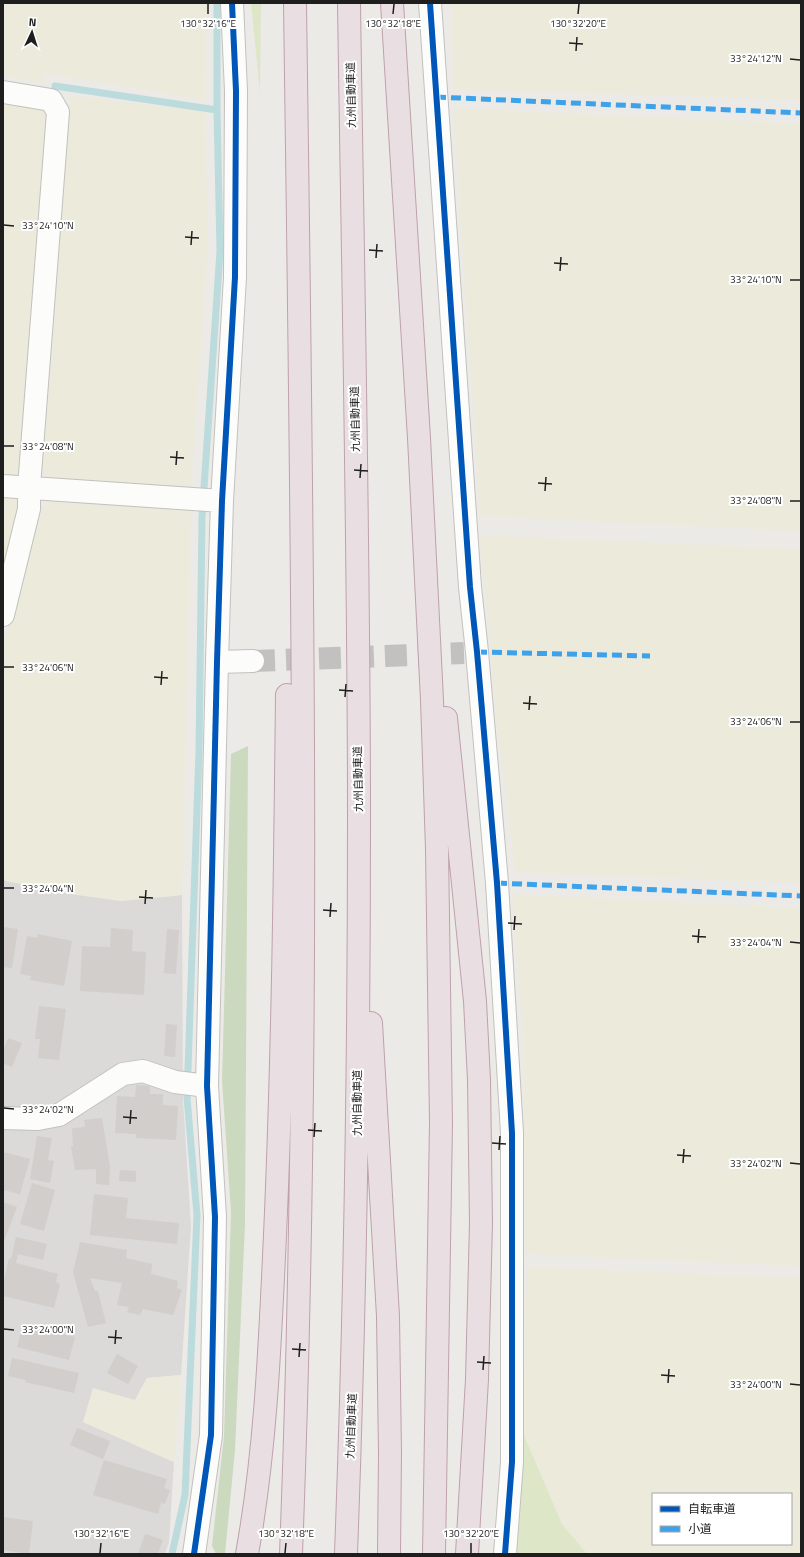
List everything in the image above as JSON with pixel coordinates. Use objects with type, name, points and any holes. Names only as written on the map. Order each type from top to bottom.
[{"type":"highway","points":[[291,1554],[296,1422],[302,1148],[303,863],[301,440],[295,3]]},
{"type":"highway","name":"九州自動車道","points":[[346,1554],[351,1430],[356,1160],[359,820],[350,3]]},
{"type":"highway","points":[[392,3],[419,438],[432,700],[440,989],[441,1123],[434,1554]]},
{"type":"highway","points":[[419,438],[475,1001],[479,1080],[481,1224],[478,1356],[467,1554]]},
{"type":"highway","points":[[247,1554],[257,1493],[263,1438],[270,1339],[284,995],[288,623],[301,440]]},
{"type":"highway","points":[[359,820],[388,1316],[390,1453],[389,1554]]},
{"type":"street","points":[[194,1554],[211,1435],[215,1217],[207,1086],[222,501],[235,278],[236,91],[232,3]]},
{"type":"street","points":[[430,3],[470,587],[471,652],[497,883],[512,1133],[512,1462],[505,1554]]},
{"type":"street","points":[[3,92],[51,100],[58,112],[29,487],[29,509],[3,615]]},
{"type":"street","points":[[3,486],[222,501]]},
{"type":"street","points":[[217,662],[253,661]]},
{"type":"street","points":[[3,1118],[38,1119],[59,1115],[123,1074],[143,1071],[175,1082],[207,1086]]},
{"type":"shaded area","points":[[3,3],[207,3],[205,100],[44,73],[43,84],[3,75]]},
{"type":"shaded area","points":[[451,3],[801,3],[801,100],[453,89]]},
{"type":"shaded area","points":[[70,96],[205,111],[208,246],[191,489],[50,482],[43,473]]},
{"type":"shaded area","points":[[3,103],[40,110],[49,117],[24,466],[17,475],[3,475]]},
{"type":"shaded area","points":[[453,108],[801,124],[801,531],[480,516]]},
{"type":"shaded area","points":[[3,495],[17,495],[23,508],[3,591]]},
{"type":"shaded area","points":[[52,501],[191,510],[182,895],[121,901],[77,895],[6,881],[3,879],[3,810],[5,799],[3,795],[3,650],[38,509]]},
{"type":"shaded area","points":[[480,535],[801,549],[801,883],[515,872],[495,705]]},
{"type":"shaded area","points":[[3,879],[6,881],[121,901],[182,895],[183,1100],[191,1226],[181,1375],[147,1378],[135,1400],[83,1422],[174,1462],[169,1542],[165,1554],[3,1554]]},
{"type":"shaded area","points":[[512,894],[801,908],[801,1266],[525,1254],[524,1052]]},
{"type":"shaded area","points":[[527,1267],[801,1278],[801,1554],[587,1554],[562,1524],[523,1433]]},
{"type":"shaded area","points":[[181,1375],[174,1462],[83,1422],[93,1388],[135,1400],[147,1378]]},
{"type":"green space","points":[[251,3],[261,3],[260,93]]},
{"type":"green space","points":[[248,746],[245,1224],[235,1450],[225,1554],[216,1554],[212,1546],[224,1436],[231,1212],[222,1081],[231,754]]},
{"type":"green space","points":[[523,1433],[562,1524],[587,1554],[515,1554]]},
{"type":"building","points":[[3,927],[18,929],[12,968],[3,967]]},
{"type":"building","points":[[111,928],[133,930],[132,951],[146,952],[144,995],[80,991],[82,946],[110,947]]},
{"type":"building","points":[[167,929],[179,930],[176,974],[164,973]]},
{"type":"building","points":[[38,934],[72,941],[64,986],[30,980],[31,976],[20,974],[27,936],[37,938]]},
{"type":"building","points":[[39,1006],[66,1009],[59,1060],[38,1058],[40,1039],[35,1039]]},
{"type":"building","points":[[166,1024],[177,1025],[175,1057],[164,1056]]},
{"type":"building","points":[[8,1038],[22,1043],[12,1067],[3,1063],[3,1051]]},
{"type":"building","points":[[136,1085],[150,1086],[150,1094],[163,1094],[163,1105],[178,1106],[176,1140],[136,1138],[136,1134],[115,1133],[117,1096],[135,1097]]},
{"type":"building","points":[[102,1118],[110,1167],[109,1185],[96,1184],[96,1169],[75,1170],[71,1146],[73,1146],[72,1128],[85,1127],[84,1120]]},
{"type":"building","points":[[37,1136],[52,1138],[48,1160],[54,1161],[50,1183],[30,1179]]},
{"type":"building","points":[[3,1152],[30,1159],[20,1194],[3,1190]]},
{"type":"building","points":[[120,1170],[136,1171],[136,1182],[119,1181]]},
{"type":"building","points":[[32,1183],[55,1190],[44,1231],[20,1224]]},
{"type":"building","points":[[94,1194],[128,1198],[126,1218],[179,1223],[177,1244],[90,1235]]},
{"type":"building","points":[[3,1202],[17,1207],[3,1244]]},
{"type":"building","points":[[16,1237],[47,1244],[43,1260],[18,1254],[16,1263],[58,1274],[56,1282],[60,1284],[54,1308],[3,1296],[3,1285],[9,1258],[11,1259]]},
{"type":"building","points":[[80,1242],[127,1250],[126,1258],[152,1264],[151,1274],[178,1281],[177,1288],[182,1290],[173,1315],[143,1309],[140,1315],[127,1312],[129,1307],[117,1305],[122,1283],[90,1278],[95,1291],[98,1291],[106,1323],[88,1327],[73,1272]]},
{"type":"building","points":[[23,1325],[75,1337],[69,1360],[17,1347]]},
{"type":"building","points":[[117,1354],[138,1366],[128,1384],[107,1373]]},
{"type":"building","points":[[12,1358],[79,1373],[74,1393],[25,1382],[26,1380],[8,1376]]},
{"type":"building","points":[[77,1428],[110,1441],[103,1459],[70,1445]]},
{"type":"building","points":[[104,1460],[167,1479],[164,1488],[170,1490],[165,1504],[161,1503],[158,1514],[93,1495]]},
{"type":"building","points":[[3,1517],[33,1521],[29,1554],[3,1550]]},
{"type":"building","points":[[145,1534],[163,1540],[158,1554],[138,1554]]},
{"type":"waterway","points":[[172,1554],[185,1495],[197,1215],[187,1098],[199,751],[202,517],[220,251],[217,110],[217,3]]},
{"type":"waterway","points":[[55,86],[217,110]]},
{"type":"tunnel","points":[[253,661],[464,653]]},
{"type":"marked path","points":[[436,97],[801,113]]},
{"type":"marked path","points":[[477,652],[650,656]]},
{"type":"marked path","points":[[497,883],[801,896]]},
{"type":"cycle path","points":[[194,1554],[211,1435],[215,1217],[207,1086],[222,501],[235,277],[236,91],[232,3]]},
{"type":"cycle path","points":[[430,3],[470,587],[497,883],[512,1133],[512,1462],[505,1554]]}]
